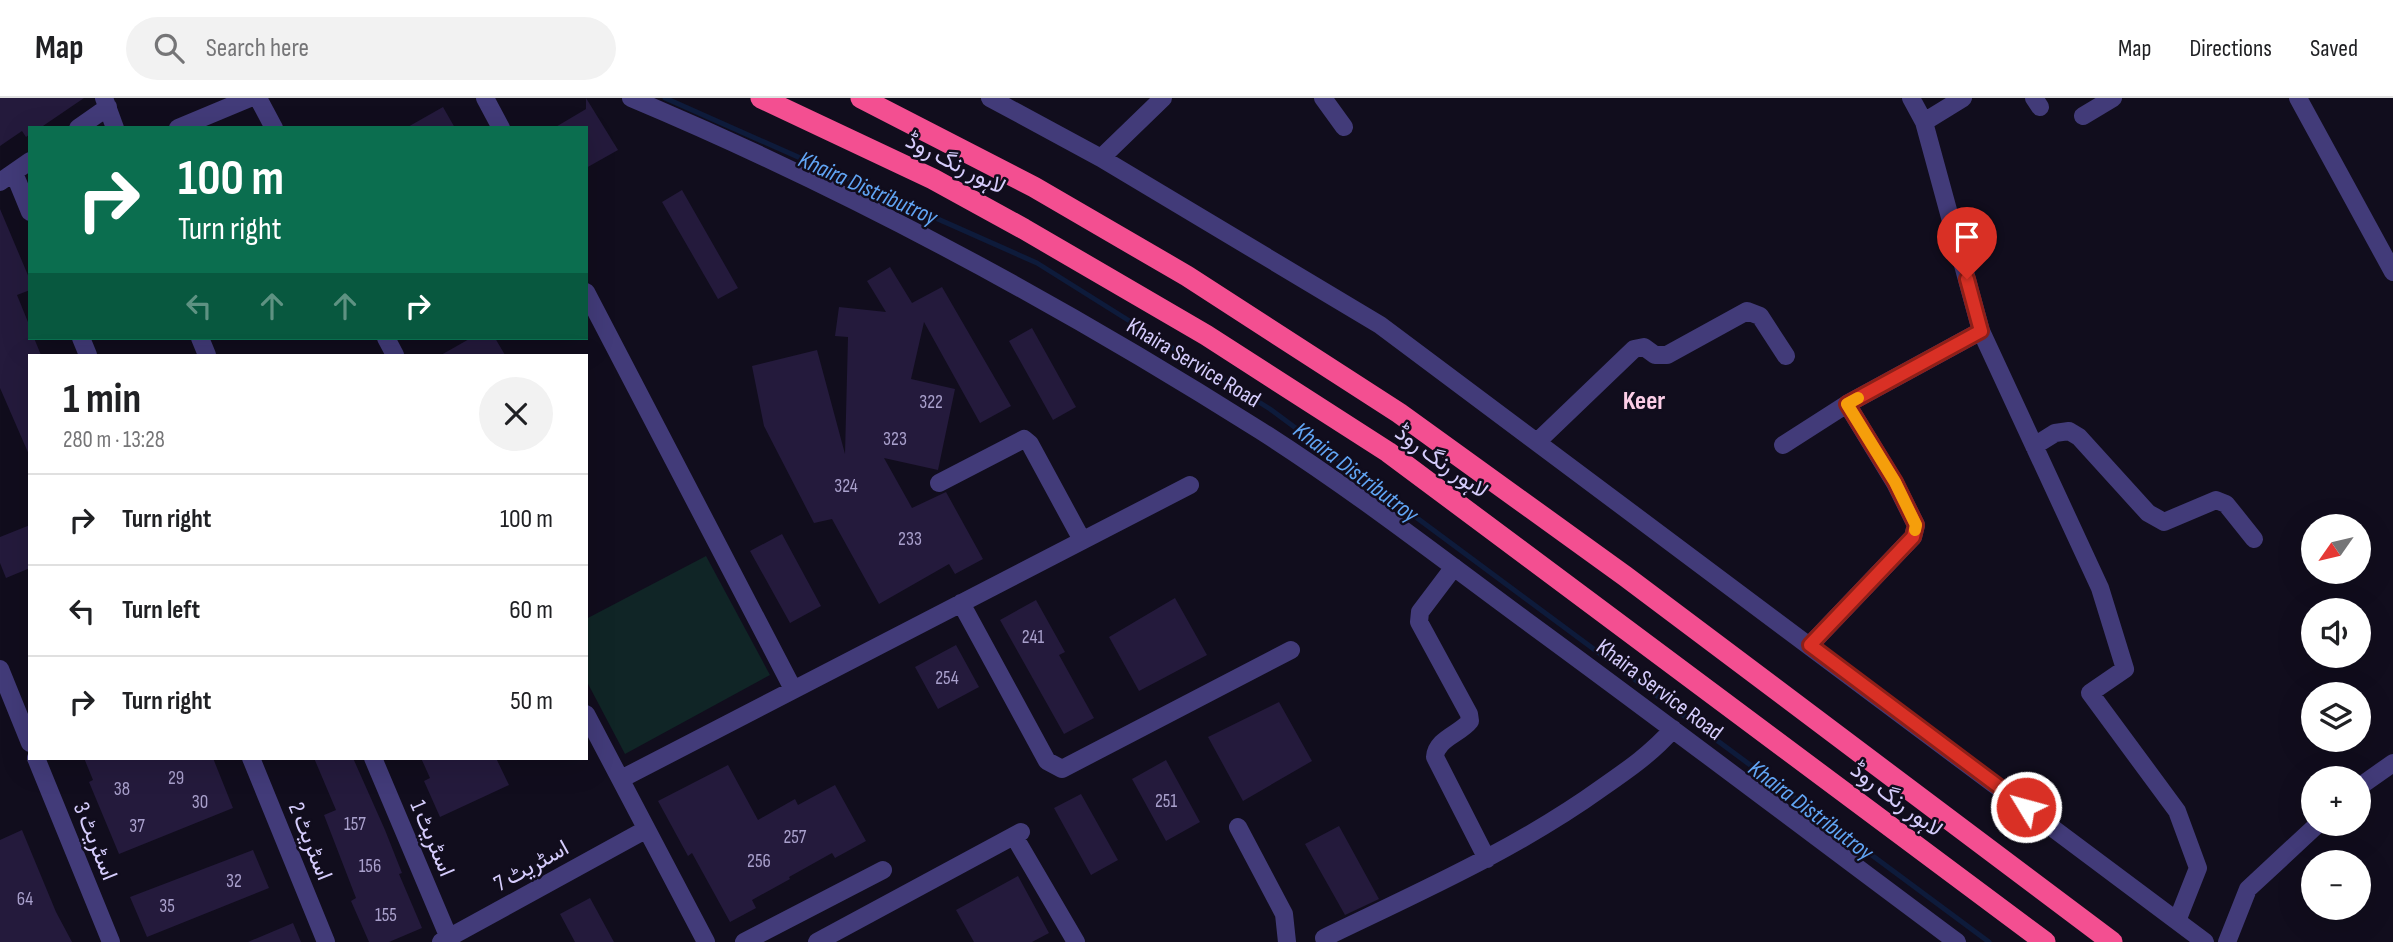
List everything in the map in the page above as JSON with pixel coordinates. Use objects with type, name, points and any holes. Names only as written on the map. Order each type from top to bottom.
[{"type":"highway","name":"لاہور رنگ روڈ","points":[[761,98],[933,178],[1057,247],[1206,335],[1388,452],[2045,942]]},
{"type":"highway","name":"لاہور رنگ روڈ","points":[[861,98],[1034,187],[1187,276],[1399,413],[1625,576],[2112,942]]},
{"type":"street","points":[[183,126],[250,98]]},
{"type":"street","points":[[258,98],[273,126]]},
{"type":"street","points":[[485,98],[499,126]]},
{"type":"street","name":"Khaira Service Road","points":[[631,98],[696,125],[922,235],[1085,325],[1263,432],[1454,567],[1957,942]]},
{"type":"street","points":[[990,98],[1101,158],[1380,325],[2205,942]]},
{"type":"street","points":[[1101,158],[1163,98]]},
{"type":"street","points":[[1323,98],[1343,127]]},
{"type":"street","points":[[1911,98],[1924,122],[1981,331],[2100,588],[2125,669],[2090,693],[2177,811],[2199,868],[2177,921]]},
{"type":"street","points":[[1924,122],[1963,98]]},
{"type":"street","points":[[2082,116],[2113,98]]},
{"type":"street","points":[[2298,98],[2393,272]]},
{"type":"street","points":[[80,126],[106,102],[114,126]]},
{"type":"street","points":[[28,163],[7,177],[28,209]]},
{"type":"street","points":[[588,296],[793,689]]},
{"type":"street","points":[[1537,442],[1634,349],[1644,347],[1656,355],[1667,355],[1746,311],[1753,311],[1786,356]]},
{"type":"street","points":[[1783,446],[1847,404],[1981,331]]},
{"type":"street","points":[[1810,645],[1913,537],[1916,525],[1895,482],[1847,404]]},
{"type":"street","points":[[2034,446],[2055,433],[2069,431],[2080,437],[2148,513],[2164,522],[2216,500],[2226,504],[2254,539]]},
{"type":"street","points":[[939,482],[1024,439],[1030,444],[1082,540]]},
{"type":"street","points":[[621,779],[1190,485]]},
{"type":"street","points":[[1454,567],[1420,612],[1419,622],[1469,714],[1470,721],[1440,745],[1435,757],[1488,859]]},
{"type":"street","points":[[961,603],[1047,761],[1062,769],[1291,650]]},
{"type":"street","points":[[0,669],[28,738]]},
{"type":"street","points":[[588,718],[706,942]]},
{"type":"street","points":[[1324,938],[1488,859],[1567,814],[1652,752],[1673,729]]},
{"type":"street","name":"اسٹریٹ 3","points":[[37,760],[111,942]]},
{"type":"street","name":"اسٹریٹ 2","points":[[252,760],[326,942]]},
{"type":"street","name":"اسٹریٹ 1","points":[[374,760],[445,940]]},
{"type":"street","points":[[2371,779],[2393,763]]},
{"type":"street","points":[[1238,827],[1284,914],[1287,942]]},
{"type":"street","name":"اسٹریٹ 7","points":[[445,940],[645,830]]},
{"type":"street","points":[[817,942],[1018,834],[1076,942]]},
{"type":"street","points":[[2227,942],[2248,889],[2305,836]]},
{"type":"street","points":[[744,942],[883,870]]},
{"type":"green space","points":[[706,556],[770,675],[625,754],[588,684],[588,618]]},
{"type":"building","points":[[0,98],[84,98],[43,126],[28,126],[26,137],[22,131],[0,146]]},
{"type":"building","points":[[586,98],[618,150],[588,167],[588,126],[557,126],[586,109]]},
{"type":"building","points":[[443,107],[454,126],[410,126]]},
{"type":"building","points":[[682,190],[738,288],[718,299],[662,202]]},
{"type":"building","points":[[0,209],[28,275],[28,291],[17,295],[28,322],[28,340],[35,340],[41,354],[28,354],[28,452],[0,388]]},
{"type":"building","points":[[890,267],[912,303],[942,287],[1011,406],[980,423],[924,322],[911,379],[955,389],[938,470],[884,458],[912,508],[946,492],[983,559],[955,574],[949,564],[879,604],[832,519],[814,523],[764,426],[752,366],[817,350],[845,454],[848,337],[835,336],[839,307],[886,312],[867,281]]},
{"type":"building","points":[[1032,328],[1076,407],[1053,420],[1009,341]]},
{"type":"building","points":[[467,340],[496,340],[504,354],[443,354]]},
{"type":"building","points":[[28,526],[28,569],[6,578],[0,563],[0,537]]},
{"type":"building","points":[[782,534],[821,606],[790,623],[750,551]]},
{"type":"building","points":[[1175,598],[1207,655],[1139,691],[1109,637]]},
{"type":"building","points":[[1036,600],[1065,652],[1059,655],[1094,718],[1064,734],[1000,620]]},
{"type":"building","points":[[956,645],[979,687],[938,709],[915,667]]},
{"type":"building","points":[[1279,702],[1312,761],[1243,801],[1208,737]]},
{"type":"building","points":[[85,760],[214,760],[233,808],[119,854],[89,782],[93,780]]},
{"type":"building","points":[[315,760],[354,760],[385,830],[402,873],[399,874],[422,928],[389,942],[369,942],[351,901],[356,898],[324,815],[336,810]]},
{"type":"building","points":[[422,760],[497,760],[509,785],[440,817],[424,781],[430,778]]},
{"type":"building","points":[[1166,760],[1200,822],[1166,841],[1132,779]]},
{"type":"building","points":[[728,765],[758,820],[795,799],[798,805],[835,785],[866,841],[835,858],[832,853],[789,877],[790,879],[752,900],[756,908],[730,922],[692,853],[688,856],[658,801]]},
{"type":"building","points":[[1081,794],[1118,860],[1091,875],[1054,808]]},
{"type":"building","points":[[1339,826],[1379,899],[1345,915],[1305,844]]},
{"type":"building","points":[[22,830],[56,912],[72,942],[0,942],[0,840]]},
{"type":"building","points":[[253,850],[269,888],[147,937],[130,897]]},
{"type":"building","points":[[1018,876],[1049,933],[1032,942],[974,942],[956,910]]},
{"type":"building","points":[[590,898],[614,942],[575,942],[560,914]]},
{"type":"building","points":[[293,923],[301,942],[248,942]]},
{"type":"waterway","name":"Khaira Distributroy","points":[[665,98],[1037,263],[1270,409],[1989,942]]},
{"type":"slow traffic","points":[[1858,398],[1847,404],[1895,482],[1916,525],[1915,530]]},
{"type":"district","name":"Keer","points":[[1644,400]]},
{"type":"route","points":[[1967,279],[1981,331],[1847,404],[1895,482],[1916,525],[1913,537],[1810,645],[2026,807]]}]
